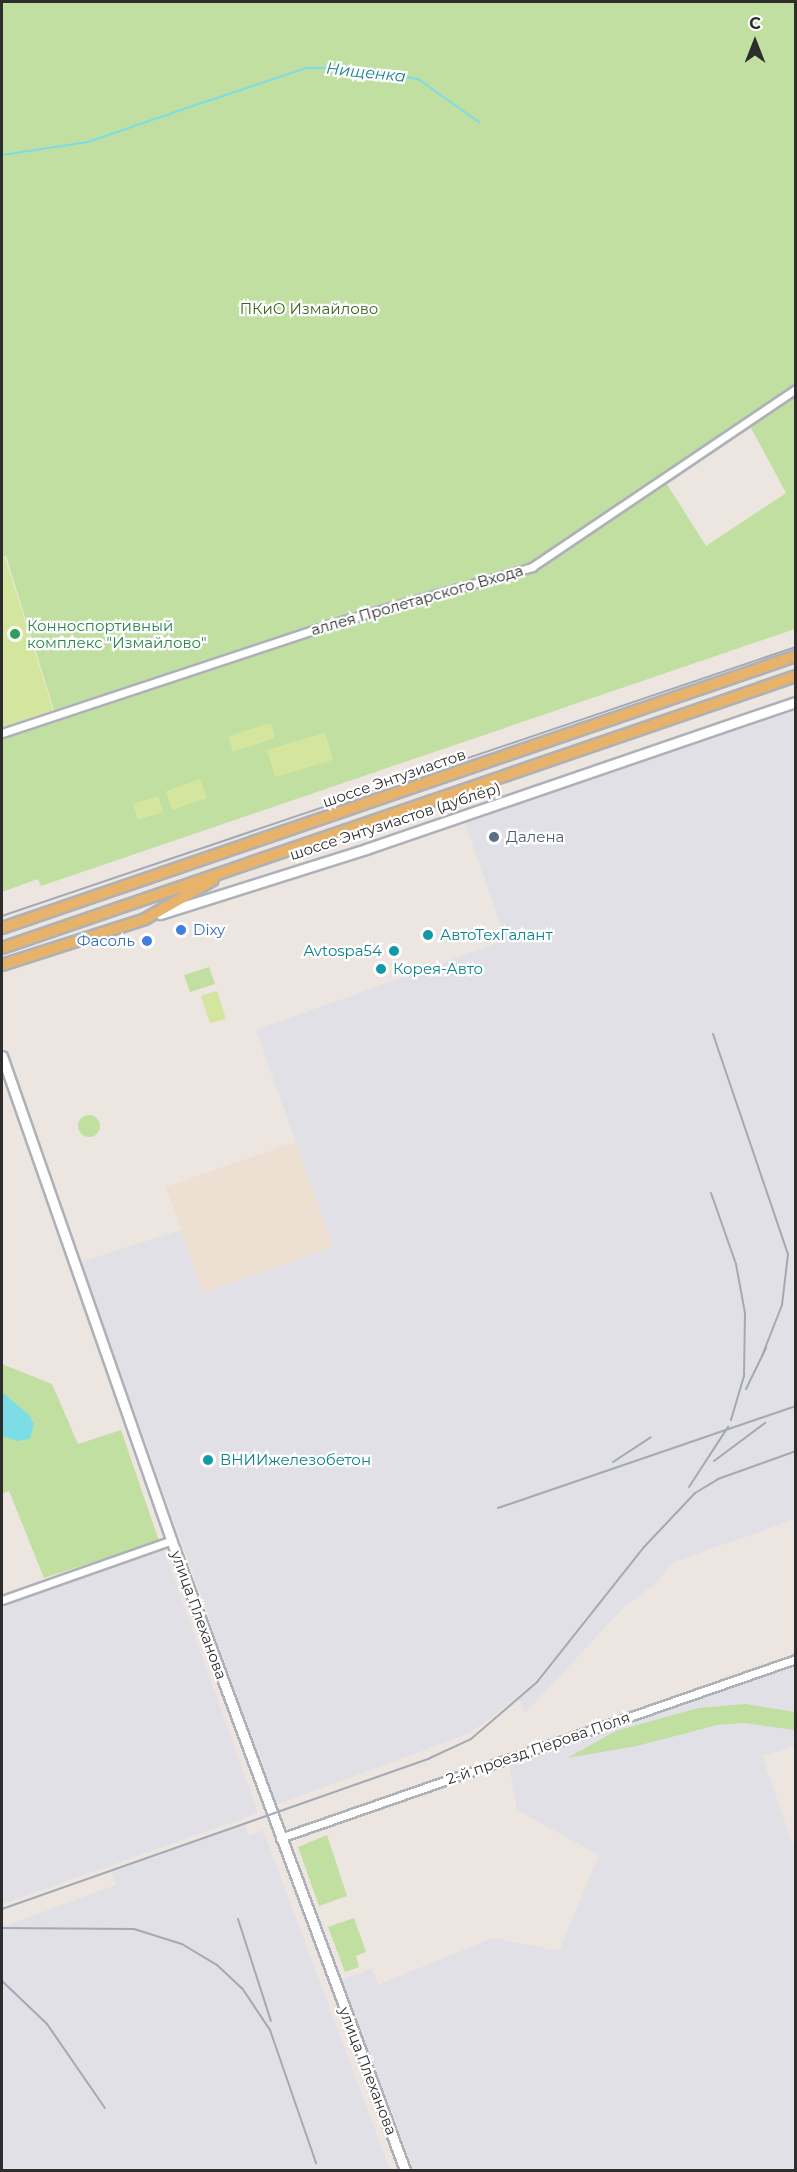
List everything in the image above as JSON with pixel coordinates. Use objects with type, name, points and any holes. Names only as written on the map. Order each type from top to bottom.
[{"type":"main road","name":"шоссе Энтузиастов","points":[[2,928],[795,656]]},
{"type":"main road","points":[[2,948],[795,676]]},
{"type":"main road","name":"шоссе Энтузиастов (дублёр)","points":[[2,965],[271,876],[366,849],[795,702]]},
{"type":"main road","points":[[146,918],[231,869]]},
{"type":"main road","name":"улица Плеханова","points":[[2,1056],[172,1540],[280,1838],[405,2170]]},
{"type":"street","name":"аллея Пролетарского Входа","points":[[2,733],[331,624],[532,567],[795,389]]},
{"type":"street","points":[[2,1600],[172,1540]]},
{"type":"street","name":"2-й проезд Перова Поля","points":[[280,1838],[795,1659]]},
{"type":"shaded area","points":[[795,709],[795,1519],[674,1562],[655,1584],[625,1606],[525,1713],[518,1697],[470,1733],[276,1805],[81,1262],[181,1230],[203,1293],[333,1247],[256,1030],[506,940],[465,823]]},
{"type":"shaded area","points":[[296,1142],[333,1247],[203,1293],[166,1187]]},
{"type":"shaded area","points":[[163,1547],[258,1813],[2,1904],[2,1605]]},
{"type":"shaded area","points":[[795,1665],[795,1746],[762,1756],[795,1851],[795,2170],[414,2170],[341,1979],[372,1969],[378,1985],[493,1938],[559,1951],[599,1855],[517,1810],[509,1764]]},
{"type":"shaded area","points":[[245,1824],[249,1836],[263,1830],[390,2170],[2,2170],[2,1927],[116,1885],[112,1872]]},
{"type":"green space","name":"ПКиО Измайлово","points":[[2,2],[795,2],[795,383],[530,563],[54,710],[6,556],[2,557]]},
{"type":"green space","points":[[795,396],[795,629],[41,886],[38,879],[2,892],[2,738],[234,660],[533,572],[665,481],[706,546],[786,493],[750,426]]},
{"type":"green space","name":"Конноспортивный комплекс \"Измайлово\"","points":[[5,557],[53,710],[2,727],[2,558]]},
{"type":"green space","points":[[271,723],[275,738],[233,752],[228,736]]},
{"type":"green space","points":[[325,733],[333,760],[275,777],[267,750]]},
{"type":"green space","points":[[200,779],[207,798],[172,810],[166,791]]},
{"type":"green space","points":[[158,796],[163,812],[138,820],[133,804]]},
{"type":"green space","points":[[209,967],[215,984],[190,992],[184,975]]},
{"type":"green space","points":[[217,991],[226,1019],[210,1023],[201,996]]},
{"type":"green space","points":[[89,1115],[97,1118],[100,1126],[97,1134],[89,1137],[81,1134],[78,1126],[81,1118]]},
{"type":"green space","points":[[2,1364],[52,1384],[78,1444],[121,1430],[159,1541],[44,1578],[9,1491],[2,1494]]},
{"type":"green space","points":[[745,1704],[795,1712],[795,1730],[745,1723],[717,1725],[637,1746],[567,1758],[616,1731],[698,1708]]},
{"type":"green space","points":[[327,1835],[347,1896],[319,1906],[298,1847]]},
{"type":"green space","points":[[354,1918],[366,1952],[356,1956],[359,1967],[345,1972],[328,1927]]},
{"type":"water","points":[[2,1392],[29,1415],[34,1424],[30,1439],[17,1441],[2,1436]]},
{"type":"waterway","name":"Нищенка","points":[[208,101],[306,68],[348,68],[418,79],[479,122]]},
{"type":"waterway","name":"Нищенка","points":[[2,155],[88,142],[207,101]]},
{"type":"tram line","points":[[2,916],[796,647]]},
{"type":"railway","points":[[713,1034],[788,1254],[782,1305],[762,1356]]},
{"type":"railway","points":[[711,1193],[736,1264],[745,1313],[744,1376],[731,1420]]},
{"type":"railway","points":[[746,1389],[766,1348]]},
{"type":"railway","points":[[498,1508],[796,1406]]},
{"type":"railway","points":[[714,1461],[765,1423]]},
{"type":"railway","points":[[689,1487],[728,1427]]},
{"type":"railway","points":[[613,1462],[651,1437]]},
{"type":"railway","points":[[2,1909],[430,1758],[471,1739],[537,1682],[644,1547],[695,1493],[718,1479],[796,1451]]},
{"type":"railway","points":[[238,1919],[271,2021]]},
{"type":"railway","points":[[2,1928],[134,1929],[182,1944],[217,1965],[242,1988],[270,2030],[316,2163]]},
{"type":"railway","points":[[2,1981],[47,2024],[105,2108]]},
{"type":"place","name":"Конноспортивный комплекс \"Измайлово\"","points":[[15,634]]},
{"type":"place","name":"Далена","points":[[494,837]]},
{"type":"place","name":"Dixy","points":[[181,930]]},
{"type":"place","name":"АвтоТехГалант","points":[[428,935]]},
{"type":"place","name":"Фасоль","points":[[147,941]]},
{"type":"place","name":"Avtospa54","points":[[394,951]]},
{"type":"place","name":"Корея-Авто","points":[[381,969]]},
{"type":"place","name":"ВНИИжелезобетон","points":[[208,1460]]}]
